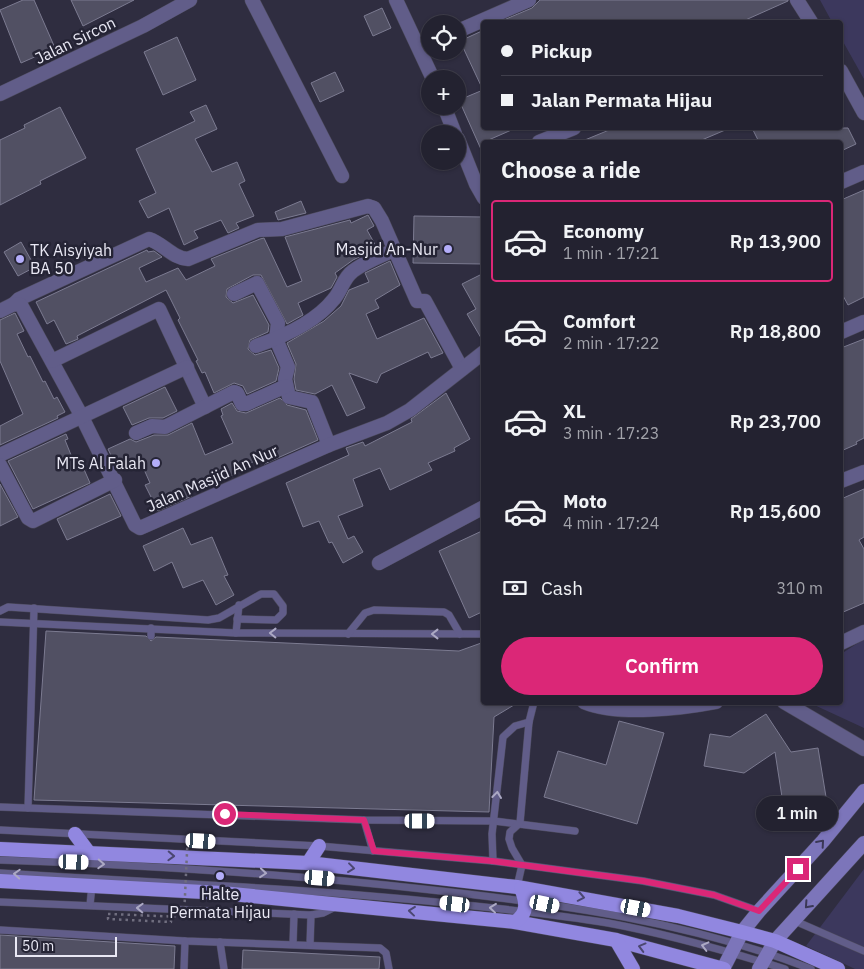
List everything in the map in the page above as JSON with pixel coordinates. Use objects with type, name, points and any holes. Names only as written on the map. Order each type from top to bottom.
[{"type":"main road","points":[[0,881],[92,885],[341,904],[521,902],[616,940],[723,969],[737,942],[759,911],[823,841],[864,791]]},
{"type":"main road","points":[[75,834],[89,853]]},
{"type":"main road","points":[[766,956],[864,843]]},
{"type":"main road","points":[[308,863],[319,846]]},
{"type":"main road","points":[[0,849],[235,858],[308,863],[521,902],[670,915],[766,956],[838,969]]},
{"type":"main road","points":[[616,940],[633,969]]},
{"type":"street","name":"Jalan Sircon","points":[[0,94],[126,34],[190,0]]},
{"type":"street","points":[[252,0],[342,176]]},
{"type":"street","points":[[396,0],[429,70]]},
{"type":"street","points":[[483,20],[529,0]]},
{"type":"street","points":[[797,0],[811,20]]},
{"type":"street","points":[[466,28],[481,21]]},
{"type":"street","points":[[843,75],[864,113]]},
{"type":"street","points":[[544,140],[569,130]]},
{"type":"street","points":[[466,159],[481,193]]},
{"type":"street","points":[[843,181],[864,172]]},
{"type":"street","points":[[0,310],[14,304],[19,298],[149,239],[167,248],[179,258],[188,259],[258,230],[275,231],[298,226],[368,206],[374,208],[382,221],[417,301],[425,301],[462,368]]},
{"type":"street","points":[[256,346],[276,339],[311,319],[332,302],[347,276],[354,270],[394,250]]},
{"type":"street","points":[[234,294],[257,283],[278,324],[276,339],[288,367],[285,379],[290,399],[312,402],[329,445]]},
{"type":"street","name":"Jalan Masjid An Nur","points":[[14,304],[21,306],[115,480],[135,525],[142,528],[329,445],[387,423],[401,415],[481,354]]},
{"type":"street","points":[[52,361],[164,307],[205,407]]},
{"type":"street","points":[[843,331],[864,322]]},
{"type":"street","points":[[0,455],[81,415],[187,367]]},
{"type":"street","points":[[136,433],[152,426],[165,427],[236,392],[242,404],[246,404],[286,386]]},
{"type":"street","points":[[0,465],[28,518],[33,521],[115,480]]},
{"type":"street","points":[[843,481],[864,472]]},
{"type":"street","points":[[379,563],[481,509]]},
{"type":"street","points":[[843,642],[864,632]]},
{"type":"street","points":[[594,705],[604,708],[683,708],[700,705]]},
{"type":"street","points":[[789,705],[864,750]]},
{"type":"lane","points":[[0,611],[8,607],[34,608],[208,620],[219,618],[239,605],[268,592],[274,594],[283,606],[284,611],[276,620],[237,618]]},
{"type":"lane","points":[[236,633],[239,605]]},
{"type":"lane","points":[[28,808],[34,608]]},
{"type":"lane","points":[[76,625],[78,610]]},
{"type":"lane","points":[[348,634],[365,613],[374,610],[444,612],[449,614],[460,634]]},
{"type":"lane","points":[[0,622],[236,633],[481,634]]},
{"type":"lane","points":[[151,628],[151,636]]},
{"type":"lane","points":[[521,902],[522,864],[509,839],[510,832],[520,823],[529,722],[533,705]]},
{"type":"lane","points":[[492,861],[494,821],[503,737],[515,726],[529,722]]},
{"type":"lane","points":[[0,807],[364,820],[494,821],[575,831]]},
{"type":"lane","points":[[364,820],[374,851]]},
{"type":"lane","points":[[0,830],[319,846],[522,864],[643,881],[714,895],[759,911]]},
{"type":"lane","points":[[0,860],[250,872],[521,902],[608,923],[737,942],[766,956],[785,969]]},
{"type":"lane","points":[[0,873],[262,887],[420,900],[521,902]]},
{"type":"lane","points":[[90,905],[92,885]]},
{"type":"lane","points":[[0,902],[311,916],[323,913],[341,904]]},
{"type":"lane","points":[[293,944],[294,914]]},
{"type":"lane","points":[[310,945],[311,916]]},
{"type":"lane","points":[[795,921],[864,951]]},
{"type":"lane","points":[[0,930],[185,941],[380,948],[386,953],[389,969]]},
{"type":"lane","points":[[184,969],[185,941]]},
{"type":"lane","points":[[220,942],[224,969]]},
{"type":"lane","points":[[766,956],[811,969]]},
{"type":"path","points":[[108,914],[184,917],[188,831]]},
{"type":"shaded area","points":[[820,0],[864,0],[864,79],[843,42],[843,20],[831,20]]},
{"type":"shaded area","points":[[864,639],[864,728],[814,705],[843,705],[843,653]]},
{"type":"shaded area","points":[[864,869],[864,969],[855,969],[806,946]]},
{"type":"building","points":[[23,0],[34,0],[55,48],[21,63],[0,10]]},
{"type":"building","points":[[71,0],[134,0],[83,26]]},
{"type":"building","points":[[540,0],[788,0],[745,20],[504,20],[532,8]]},
{"type":"building","points":[[382,8],[391,28],[373,36],[364,16]]},
{"type":"building","points":[[481,31],[481,86],[466,54],[466,38]]},
{"type":"building","points":[[177,37],[196,80],[163,95],[144,52]]},
{"type":"building","points":[[335,72],[344,91],[320,102],[311,83]]},
{"type":"building","points":[[481,91],[481,130],[511,130],[489,140],[481,140],[481,149],[466,115],[466,97]]},
{"type":"building","points":[[206,105],[217,129],[195,139],[212,172],[237,162],[245,181],[239,184],[254,216],[236,223],[239,228],[228,233],[221,220],[194,231],[198,238],[184,245],[169,208],[148,218],[139,201],[156,193],[136,149],[195,121],[190,112]]},
{"type":"building","points":[[60,107],[86,158],[40,181],[41,184],[0,205],[0,140],[25,128],[24,125]]},
{"type":"building","points":[[843,128],[848,128],[856,144],[843,150],[843,140],[758,140],[753,130],[843,130]]},
{"type":"building","points":[[609,130],[725,130],[702,140],[585,140]]},
{"type":"building","points":[[864,190],[864,297],[848,305],[843,296],[843,199]]},
{"type":"building","points":[[301,201],[306,213],[278,220],[275,212]]},
{"type":"building","points":[[368,215],[374,226],[367,230],[377,248],[353,260],[335,273],[337,277],[331,288],[298,303],[303,315],[287,324],[261,275],[253,275],[227,289],[226,297],[233,303],[253,295],[269,325],[268,332],[250,340],[248,349],[255,355],[271,350],[279,368],[276,381],[247,394],[243,386],[234,383],[214,393],[205,372],[202,373],[196,361],[198,360],[178,320],[180,318],[166,290],[77,336],[78,339],[66,344],[54,320],[47,324],[36,302],[147,250],[148,252],[154,251],[162,257],[139,268],[146,282],[178,268],[186,280],[215,266],[211,259],[264,238],[287,287],[302,281],[285,237],[350,220],[351,223]]},
{"type":"building","name":"Masjid An-Nur","points":[[414,216],[481,217],[481,264],[413,263]]},
{"type":"building","name":"TK Aisyiyah BA 50","points":[[21,242],[35,267],[18,276],[4,252]]},
{"type":"building","points":[[390,261],[400,285],[375,300],[379,308],[366,314],[377,339],[424,318],[443,353],[431,358],[428,352],[381,374],[377,383],[349,373],[365,408],[347,416],[332,385],[315,394],[296,390],[294,379],[296,364],[287,343],[324,321],[341,306],[349,290],[369,282],[365,273]]},
{"type":"building","points":[[481,274],[481,338],[467,314],[476,309],[462,284]]},
{"type":"building","points":[[15,313],[24,331],[17,334],[28,357],[30,356],[43,382],[45,381],[54,399],[57,397],[65,412],[57,416],[58,418],[0,445],[0,426],[23,414],[0,361],[0,320]]},
{"type":"building","points":[[864,339],[864,438],[856,442],[857,444],[843,450],[843,347]]},
{"type":"building","points":[[165,387],[177,411],[163,418],[149,418],[132,425],[123,407]]},
{"type":"building","points":[[446,393],[470,439],[454,448],[455,451],[428,463],[432,470],[390,490],[380,468],[353,479],[363,506],[338,516],[348,539],[354,536],[363,552],[343,563],[332,542],[329,543],[319,521],[303,527],[286,483],[349,455],[346,448],[363,442],[365,446],[412,422],[411,419]]},
{"type":"building","points":[[280,398],[287,405],[306,410],[318,440],[264,464],[261,458],[236,470],[237,473],[220,481],[219,478],[190,492],[192,496],[158,511],[145,485],[150,483],[139,458],[117,468],[108,449],[130,439],[136,442],[154,435],[168,435],[192,423],[205,455],[233,443],[221,416],[223,415],[221,409],[232,403],[237,411],[246,413]]},
{"type":"building","points":[[66,434],[68,439],[65,440],[73,460],[79,458],[90,483],[33,509],[8,461]]},
{"type":"building","points":[[0,484],[18,517],[0,526]]},
{"type":"building","points":[[864,489],[864,537],[859,540],[864,549],[864,603],[843,612],[843,498]]},
{"type":"building","points":[[110,494],[121,516],[67,540],[57,519]]},
{"type":"building","points":[[183,528],[191,545],[212,537],[228,575],[224,576],[234,595],[216,605],[203,580],[183,588],[172,562],[154,571],[143,546]]},
{"type":"building","points":[[481,531],[481,612],[469,618],[439,551]]},
{"type":"building","points":[[46,631],[146,636],[151,641],[156,637],[459,651],[481,643],[481,705],[514,705],[494,717],[489,812],[34,800]]},
{"type":"building","points":[[766,714],[791,752],[818,748],[827,803],[784,810],[775,752],[744,773],[704,766],[710,734],[730,737]]},
{"type":"building","points":[[619,721],[664,733],[637,824],[544,797],[558,751],[606,765]]},
{"type":"building","points":[[0,935],[175,946],[174,969],[0,969]]},
{"type":"building","points":[[243,950],[380,957],[379,969],[242,969]]},
{"type":"place","name":"Masjid An-Nur","points":[[448,249]]},
{"type":"place","name":"TK Aisyiyah BA 50","points":[[20,259]]},
{"type":"place","name":"MTs Al Falah","points":[[156,463]]},
{"type":"place","name":"Halte Permata Hijau","points":[[220,876]]},
{"type":"route","points":[[225,814],[364,820],[374,851],[492,861],[643,881],[714,895],[759,911],[798,869]]}]
